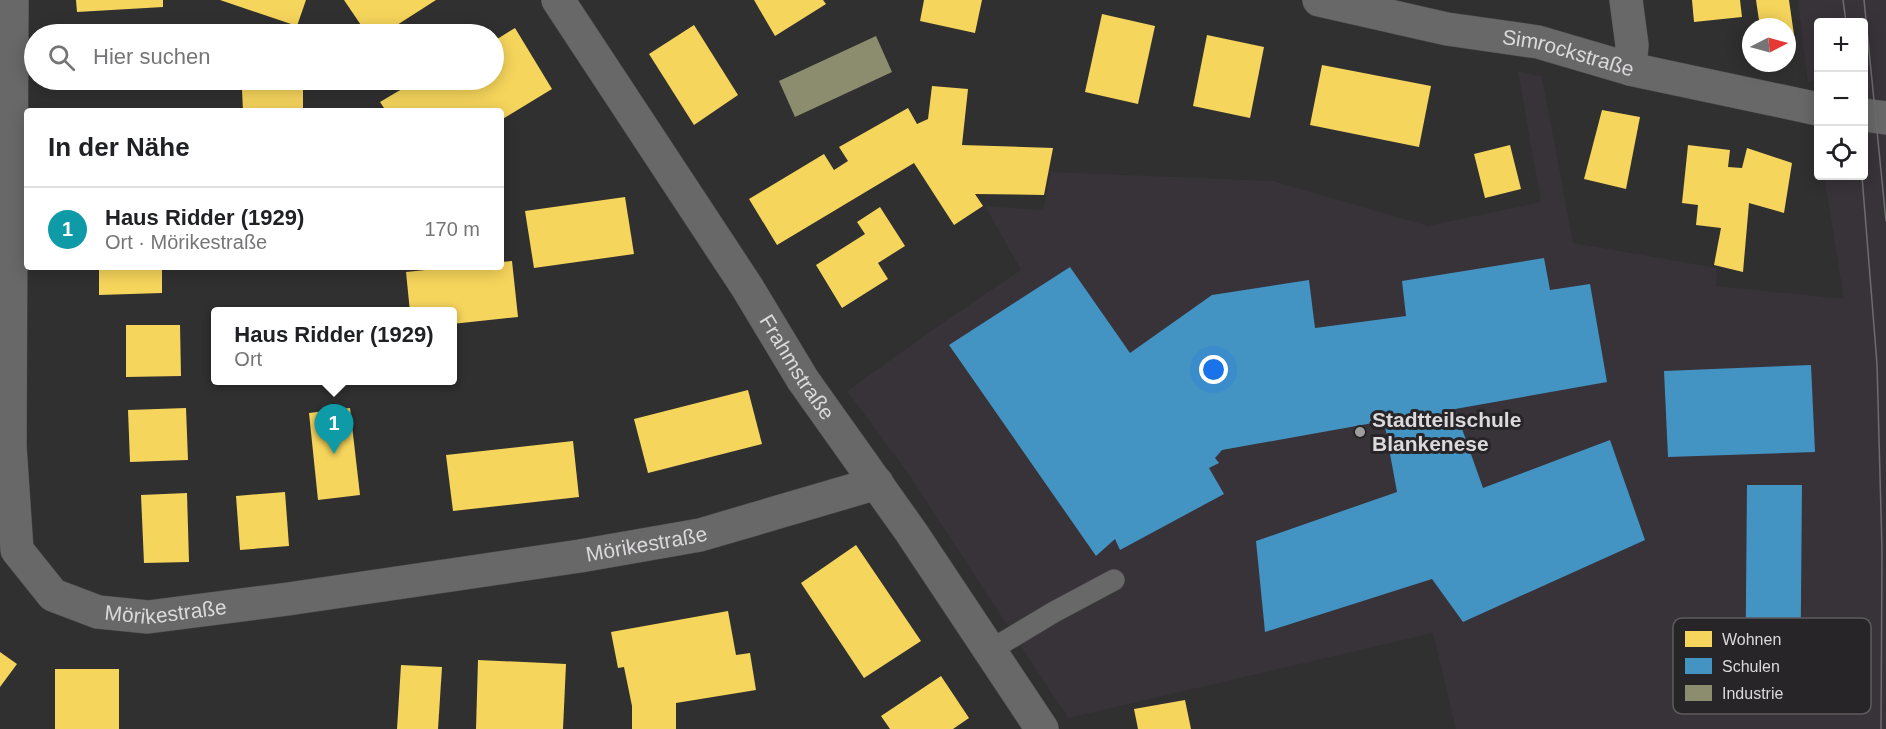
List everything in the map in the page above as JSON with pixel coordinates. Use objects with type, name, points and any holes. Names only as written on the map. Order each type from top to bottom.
[{"type":"street","name":"Mörikestraße","points":[[12,0],[10,446],[17,550],[53,595],[98,612],[148,617],[299,597],[580,556],[700,535],[877,483]]},
{"type":"street","name":"Frahmstraße","points":[[558,0],[747,287],[803,380],[877,483],[1042,729]]},
{"type":"street","name":"Simrockstraße","points":[[1319,0],[1448,29],[1538,42],[1630,69],[1814,108]]},
{"type":"street","points":[[1626,0],[1632,45],[1630,69]]},
{"type":"street","points":[[1868,116],[1886,118]]},
{"type":"lane","points":[[989,651],[1054,612],[1114,580]]},
{"type":"shaded area","name":"Stadtteilschule Blankenese","points":[[1798,0],[1886,0],[1886,729],[1456,729],[1433,633],[1068,718],[908,473],[847,391],[1021,270],[985,206],[1043,210],[1051,172],[1273,181],[1428,226],[1541,202],[1518,71],[1542,77],[1573,243],[1717,268],[1716,286],[1844,299],[1825,180],[1868,180],[1868,18],[1814,18],[1814,81],[1808,82]]},
{"type":"building: Wohnen","points":[[76,0],[163,0],[163,7],[77,12]]},
{"type":"building: Wohnen","points":[[220,0],[306,0],[298,24],[291,24]]},
{"type":"building: Wohnen","points":[[344,0],[436,0],[399,24],[360,24]]},
{"type":"building: Wohnen","points":[[754,0],[823,0],[826,4],[775,36]]},
{"type":"building: Wohnen","points":[[924,0],[982,0],[975,33],[920,21]]},
{"type":"building: Wohnen","points":[[1692,0],[1740,0],[1742,17],[1694,22]]},
{"type":"building: Wohnen","points":[[1756,0],[1789,0],[1792,18],[1759,18]]},
{"type":"building: Wohnen","points":[[1102,14],[1155,26],[1138,104],[1085,92]]},
{"type":"building: Wohnen","points":[[694,25],[738,95],[694,125],[649,54]]},
{"type":"building: Wohnen","points":[[515,28],[552,89],[504,118],[504,108],[384,108],[380,102],[400,90],[504,90],[504,35]]},
{"type":"building: Wohnen","points":[[1207,35],[1264,47],[1250,118],[1193,106]]},
{"type":"building: Wohnen","points":[[1322,65],[1431,86],[1419,147],[1310,125]]},
{"type":"building: Wohnen","points":[[932,86],[968,89],[962,145],[1053,148],[1044,195],[975,194],[983,206],[954,225],[914,163],[777,245],[749,199],[824,154],[834,170],[848,161],[839,147],[908,108],[917,124],[928,119]]},
{"type":"building: Wohnen","points":[[242,90],[303,90],[303,108],[243,108]]},
{"type":"building: Wohnen","points":[[1602,110],[1640,117],[1626,189],[1584,179]]},
{"type":"building: Wohnen","points":[[1510,145],[1521,189],[1485,198],[1474,154]]},
{"type":"building: Wohnen","points":[[1688,145],[1730,150],[1728,167],[1742,168],[1747,148],[1792,163],[1784,213],[1749,203],[1743,272],[1714,265],[1721,228],[1696,225],[1698,205],[1682,203]]},
{"type":"building: Wohnen","points":[[625,197],[634,254],[534,268],[525,211]]},
{"type":"building: Wohnen","points":[[880,207],[905,246],[878,263],[888,279],[842,308],[816,265],[865,234],[857,222]]},
{"type":"building: Wohnen","points":[[512,261],[518,317],[457,323],[457,307],[410,307],[406,272],[504,270],[504,262]]},
{"type":"building: Wohnen","points":[[99,270],[162,270],[162,293],[99,295]]},
{"type":"building: Wohnen","points":[[126,325],[180,325],[181,376],[126,377]]},
{"type":"building: Wohnen","points":[[748,390],[762,444],[648,473],[634,419]]},
{"type":"building: Wohnen","points":[[186,408],[188,460],[130,462],[128,410]]},
{"type":"building: Wohnen","points":[[350,408],[360,495],[318,500],[309,413]]},
{"type":"building: Wohnen","points":[[573,441],[579,497],[453,511],[446,455]]},
{"type":"building: Wohnen","points":[[285,492],[289,546],[240,550],[236,496]]},
{"type":"building: Wohnen","points":[[187,493],[189,562],[144,563],[141,495]]},
{"type":"building: Wohnen","points":[[856,545],[921,641],[864,678],[801,583]]},
{"type":"building: Wohnen","points":[[728,611],[736,655],[750,653],[756,690],[676,703],[676,729],[632,729],[632,706],[624,667],[618,668],[611,632]]},
{"type":"building: Wohnen","points":[[0,652],[17,664],[0,687]]},
{"type":"building: Wohnen","points":[[478,660],[566,664],[563,729],[476,729]]},
{"type":"building: Wohnen","points":[[401,665],[442,667],[438,729],[397,729]]},
{"type":"building: Wohnen","points":[[55,669],[119,669],[119,729],[55,729]]},
{"type":"building: Wohnen","points":[[941,676],[969,718],[953,729],[890,729],[881,716]]},
{"type":"building: Wohnen","points":[[1185,700],[1191,729],[1138,729],[1134,709]]},
{"type":"building: Schulen","points":[[1544,258],[1550,290],[1590,284],[1607,382],[1455,409],[1483,488],[1610,440],[1645,540],[1463,622],[1432,579],[1265,632],[1256,541],[1397,492],[1384,421],[1222,450],[1215,458],[1219,463],[1209,468],[1224,494],[1120,550],[1115,539],[1096,556],[949,345],[1070,267],[1130,353],[1212,295],[1309,280],[1315,328],[1406,316],[1402,281]]},
{"type":"building: Schulen","points":[[1811,365],[1815,452],[1668,457],[1664,371]]},
{"type":"building: Schulen","points":[[1747,485],[1802,485],[1801,618],[1746,618]]},
{"type":"building: Industrie","points":[[876,36],[892,72],[795,117],[779,81]]},
{"type":"tram line","points":[[1843,0],[1845,18]]},
{"type":"tram line","points":[[1864,0],[1886,221]]},
{"type":"tram line","points":[[1862,180],[1877,364],[1882,550],[1881,729]]},
{"type":"place","name":"Stadtteilschule Blankenese","points":[[1360,432]]},
{"type":"place","name":"Haus Ridder (1929)","points":[[334,454]]}]
